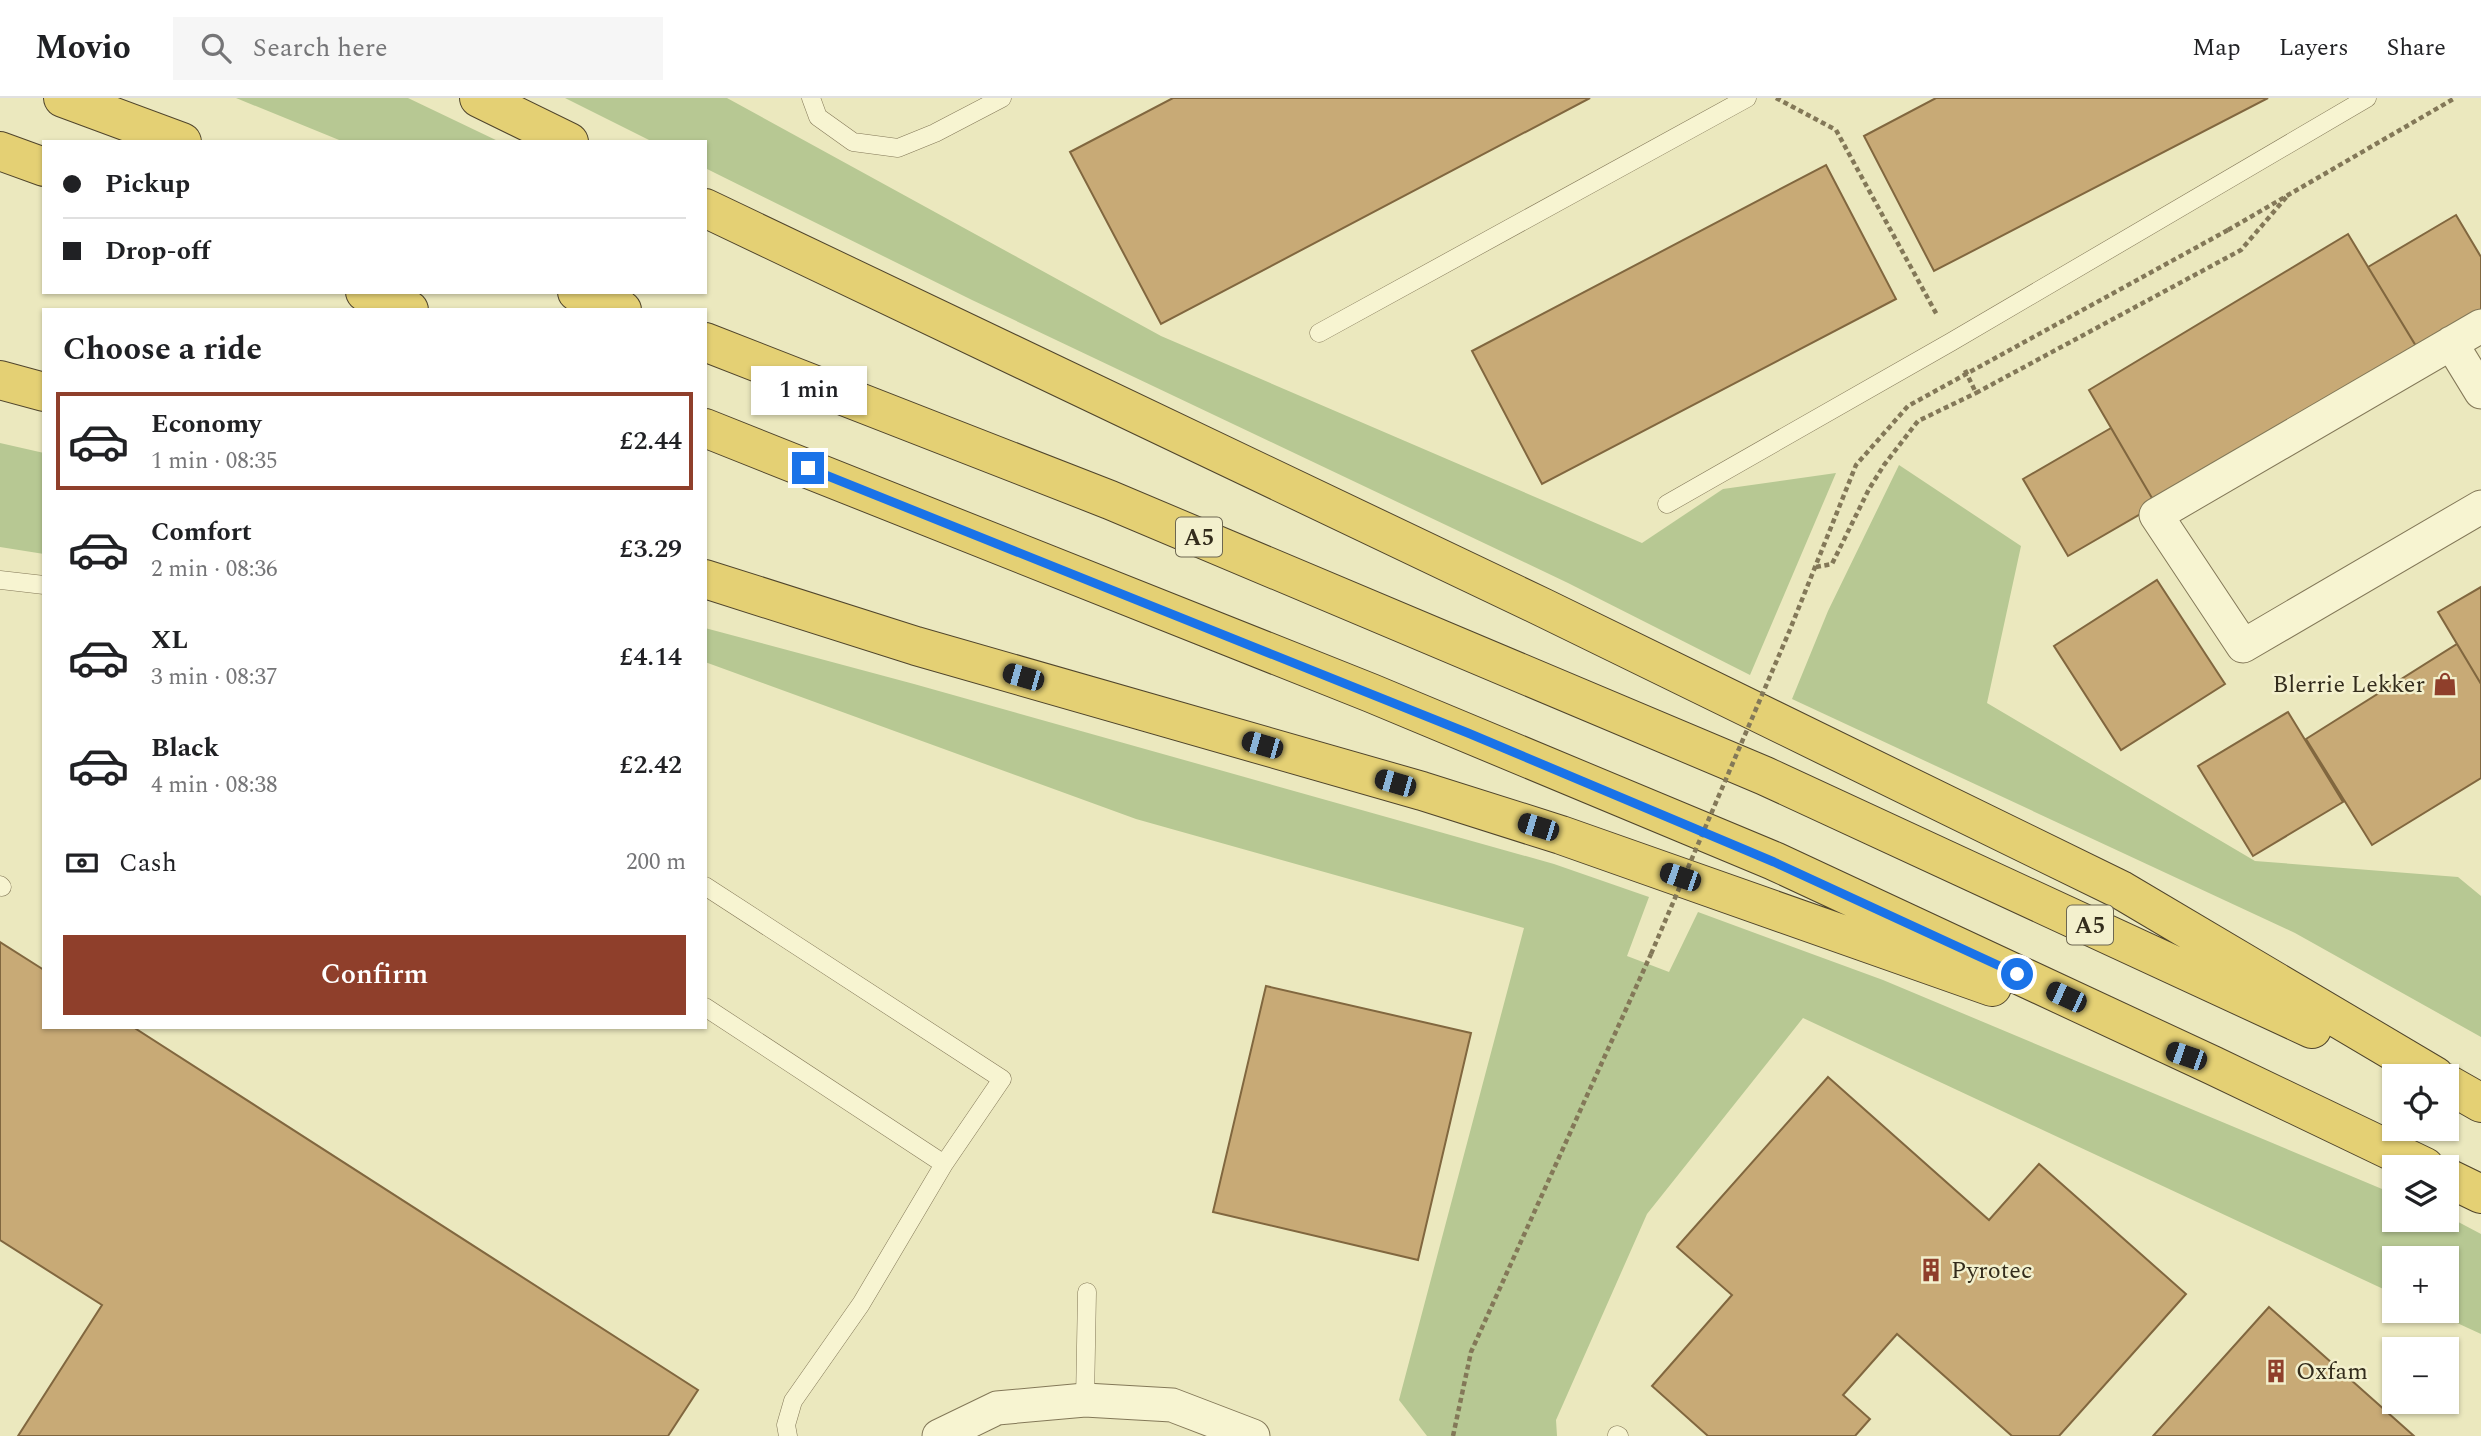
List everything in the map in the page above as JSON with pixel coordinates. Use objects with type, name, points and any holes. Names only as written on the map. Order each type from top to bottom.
[{"type":"highway","points":[[63,98],[177,140]]},
{"type":"highway","points":[[479,98],[565,140]]},
{"type":"highway","points":[[0,151],[42,166]]},
{"type":"highway","points":[[707,209],[1544,608],[2121,890],[2415,1064]]},
{"type":"highway","points":[[370,294],[404,308]]},
{"type":"highway","points":[[582,294],[617,308]]},
{"type":"highway","name":"A5","points":[[707,343],[1110,500],[1765,776],[2389,1064]]},
{"type":"highway","points":[[0,380],[42,391]]},
{"type":"highway","points":[[707,429],[1371,693],[1752,852],[2400,1155]]},
{"type":"highway","points":[[707,580],[916,646],[1422,791],[1561,835],[2211,1065]]},
{"type":"highway","points":[[2459,1091],[2481,1105]]},
{"type":"highway","points":[[2459,1096],[2481,1105]]},
{"type":"highway","points":[[2459,1183],[2481,1194]]},
{"type":"street","points":[[2481,326],[2156,515],[2243,646],[2481,507]]},
{"type":"street","points":[[2451,343],[2481,393]]},
{"type":"street","points":[[939,1436],[997,1408],[1085,1400],[1172,1405],[1253,1436]]},
{"type":"lane","points":[[811,98],[818,117],[853,142],[898,148],[1002,98]]},
{"type":"lane","points":[[1320,333],[1748,98]]},
{"type":"lane","points":[[1667,504],[1951,342],[2367,98]]},
{"type":"lane","points":[[0,580],[42,585]]},
{"type":"lane","points":[[707,887],[1002,1079],[944,1164],[861,1304],[793,1401],[786,1425],[788,1436]]},
{"type":"lane","points":[[707,1008],[944,1164]]},
{"type":"lane","points":[[1085,1400],[1087,1292]]},
{"type":"path","points":[[1452,1436],[1471,1352],[1651,954],[1816,567],[1856,466],[1908,406],[2228,230],[2455,98]]},
{"type":"path","points":[[1816,567],[1832,564],[1869,489],[1918,421],[1976,393]]},
{"type":"green space","points":[[236,98],[408,98],[496,140],[339,140]]},
{"type":"green space","points":[[565,98],[727,98],[1161,336],[1642,543],[1723,489],[1836,473],[1750,675],[1568,583],[972,300],[707,169],[707,140],[649,140]]},
{"type":"green space","points":[[0,443],[42,453],[42,554],[0,547]]},
{"type":"green space","points":[[1899,465],[2021,546],[1987,703],[2255,861],[2458,877],[2481,896],[2481,1037],[2295,933],[1792,699],[1828,611]]},
{"type":"green space","points":[[707,629],[1554,864],[1649,897],[1627,956],[1669,972],[1698,912],[1883,980],[2382,1189],[2382,1232],[2459,1232],[2459,1222],[2481,1234],[2481,1334],[2457,1323],[2459,1246],[2382,1246],[2382,1288],[1803,1018],[1647,1214],[1556,1420],[1557,1436],[1427,1436],[1399,1400],[1524,928],[1136,819],[707,663]]},
{"type":"building","points":[[1173,98],[1590,98],[1161,324],[1070,152]]},
{"type":"building","points":[[1936,98],[2268,98],[1934,271],[1864,136]]},
{"type":"building","points":[[1826,165],[1896,299],[1542,484],[1472,351]]},
{"type":"building","points":[[2456,215],[2481,257],[2481,313],[2419,351],[2368,267]]},
{"type":"building","points":[[2348,234],[2419,351],[2156,505],[2089,390]]},
{"type":"building","points":[[2111,428],[2156,505],[2068,556],[2023,479]]},
{"type":"building","points":[[2157,580],[2225,684],[2121,750],[2054,646]]},
{"type":"building","points":[[2481,587],[2481,684],[2438,612]]},
{"type":"building","points":[[2457,644],[2481,684],[2481,778],[2372,845],[2306,739]]},
{"type":"building","points":[[2288,712],[2343,802],[2253,856],[2198,766]]},
{"type":"building","points":[[0,942],[42,969],[42,1029],[136,1029],[698,1390],[668,1436],[18,1436],[102,1305],[0,1240]]},
{"type":"building","points":[[1266,986],[1471,1033],[1418,1260],[1213,1212]]},
{"type":"building","name":"Pyrotec","points":[[1828,1077],[1989,1220],[2039,1164],[2186,1294],[2059,1436],[2012,1436],[1897,1334],[1843,1395],[1870,1419],[1855,1436],[1708,1436],[1652,1386],[1732,1295],[1677,1247]]},
{"type":"building","name":"Oxfam","points":[[2269,1307],[2382,1408],[2382,1414],[2389,1414],[2414,1436],[2153,1436]]},
{"type":"place","name":"Blerrie Lekker","points":[[2445,684]]},
{"type":"place","name":"Pyrotec","points":[[1931,1270]]},
{"type":"place","name":"Oxfam","points":[[2276,1371]]},
{"type":"route","points":[[808,468],[1468,733],[1774,862],[2017,974]]}]
